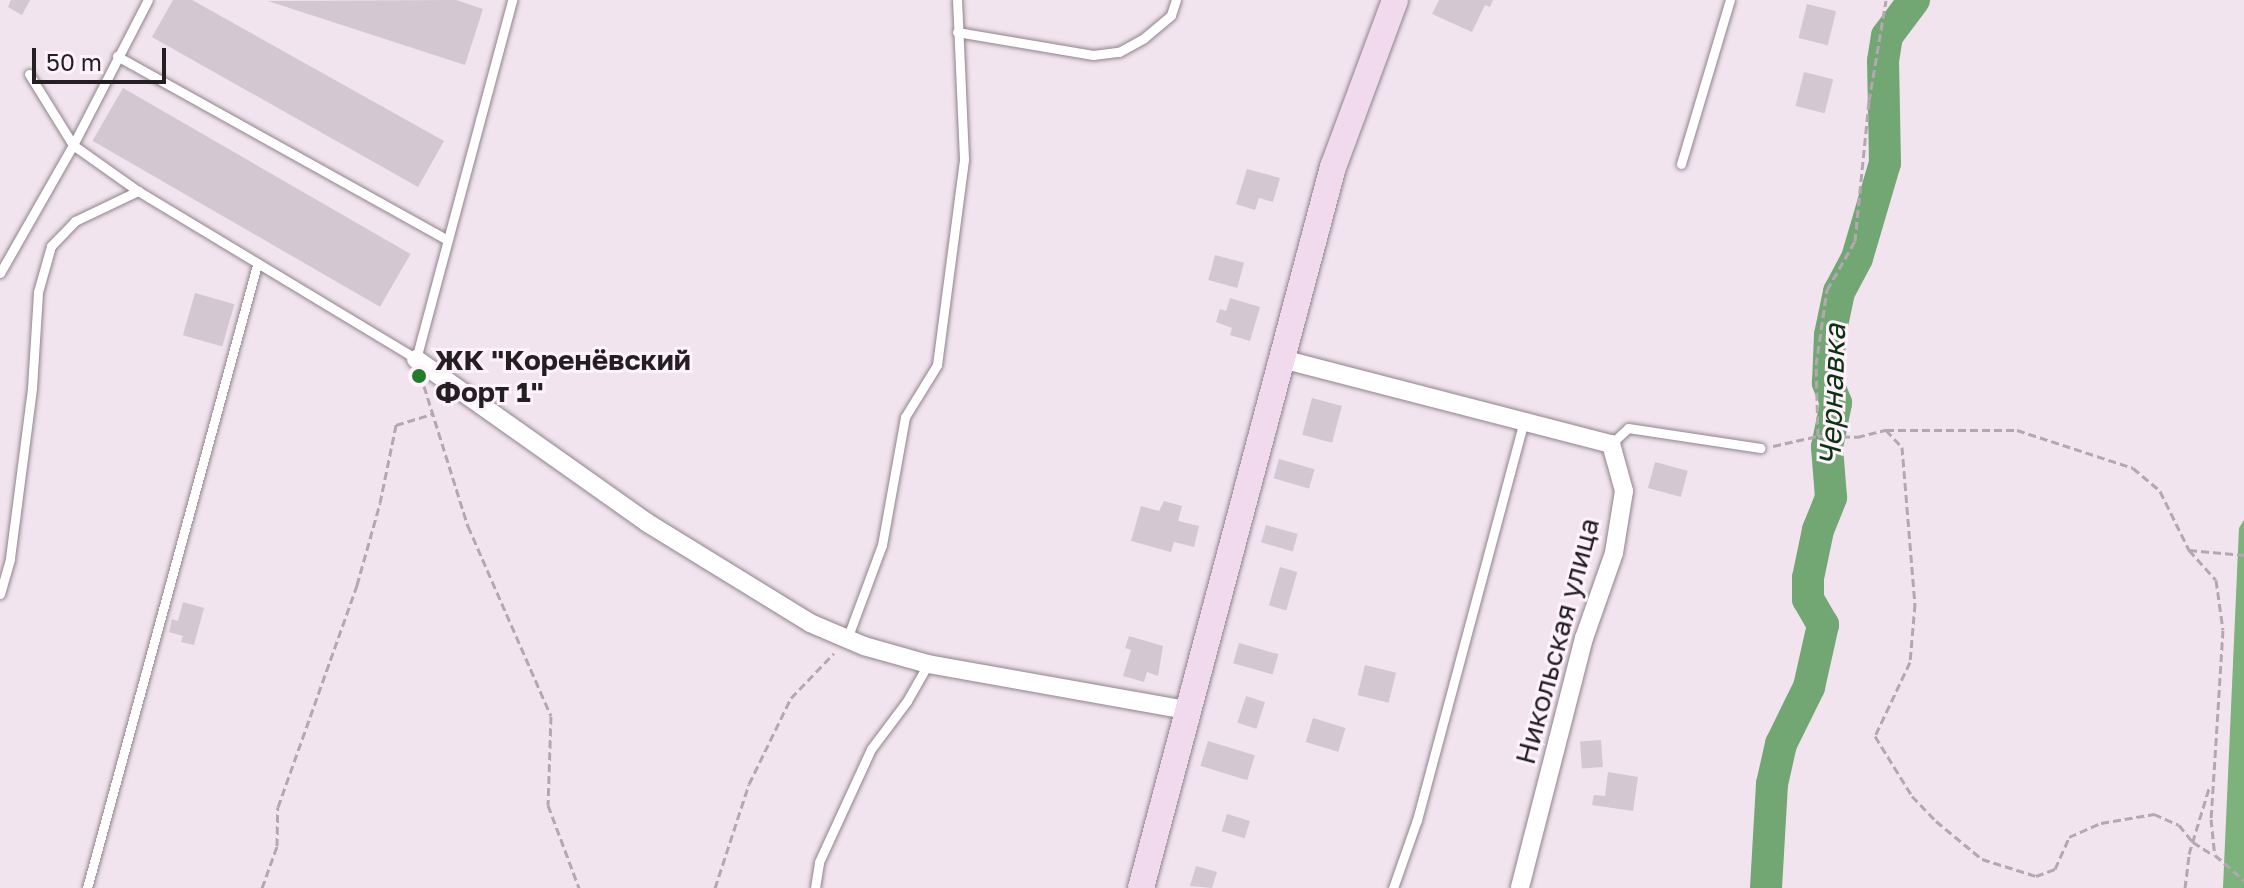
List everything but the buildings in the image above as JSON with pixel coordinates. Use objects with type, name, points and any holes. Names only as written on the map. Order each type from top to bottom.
[{"type":"main road","points":[[1141,888],[1333,167],[1395,0]]},
{"type":"street","points":[[416,359],[646,522],[810,623],[847,639],[928,664],[1187,710]]},
{"type":"street","points":[[1282,359],[1611,444]]},
{"type":"street","name":"Никольская улица","points":[[1520,888],[1584,638],[1614,553],[1624,491],[1611,444]]},
{"type":"lane","points":[[0,273],[73,145],[148,0]]},
{"type":"lane","points":[[29,74],[73,145],[138,191],[416,359],[512,0]]},
{"type":"lane","points":[[847,639],[882,545],[905,417],[937,365],[964,159],[957,0]]},
{"type":"lane","points":[[957,32],[1093,55],[1119,52],[1144,38],[1171,15],[1176,0]]},
{"type":"lane","points":[[1681,164],[1730,0]]},
{"type":"lane","points":[[117,56],[447,240]]},
{"type":"lane","points":[[0,594],[10,558],[32,388],[38,292],[51,246],[75,221],[138,191]]},
{"type":"lane","points":[[87,888],[257,265]]},
{"type":"lane","points":[[1393,888],[1417,820],[1524,422]]},
{"type":"lane","points":[[1611,444],[1628,428],[1760,448]]},
{"type":"lane","points":[[815,888],[819,862],[871,749],[907,701],[928,664]]},
{"type":"path","points":[[1818,436],[1816,365],[1827,290],[1855,241],[1867,116],[1886,0]]},
{"type":"path","points":[[416,359],[468,526],[551,716],[548,805],[579,888]]},
{"type":"path","points":[[262,888],[277,846],[278,807],[357,585],[380,503],[396,425],[433,414]]},
{"type":"path","points":[[1886,430],[1902,447],[1915,604],[1910,662],[1875,736],[1912,796],[1936,821],[1982,859],[2036,876],[2055,869],[2069,837],[2101,823],[2154,814],[2179,825],[2193,842],[2215,855],[2244,880]]},
{"type":"path","points":[[1760,448],[1818,436],[1857,437],[1886,430],[2017,430],[2133,468],[2160,491],[2189,550],[2216,580],[2223,630],[2211,782],[2215,855]]},
{"type":"path","points":[[2189,550],[2244,555]]},
{"type":"path","points":[[715,888],[749,784],[791,698],[847,639]]},
{"type":"path","points":[[2185,888],[2193,842],[2211,782]]},
{"type":"green space","points":[[2244,520],[2244,888],[2223,888],[2239,528]]},
{"type":"waterway","name":"Чернавка","points":[[1766,888],[1772,784],[1781,744],[1809,687],[1823,625],[1808,599],[1808,578],[1818,530],[1831,497],[1827,447],[1836,403],[1828,383],[1830,335],[1839,292],[1857,258],[1885,163],[1883,61],[1887,36],[1914,0]]},
{"type":"place","name":"ЖК \"Коренёвский Форт 1\"","points":[[419,376]]}]
